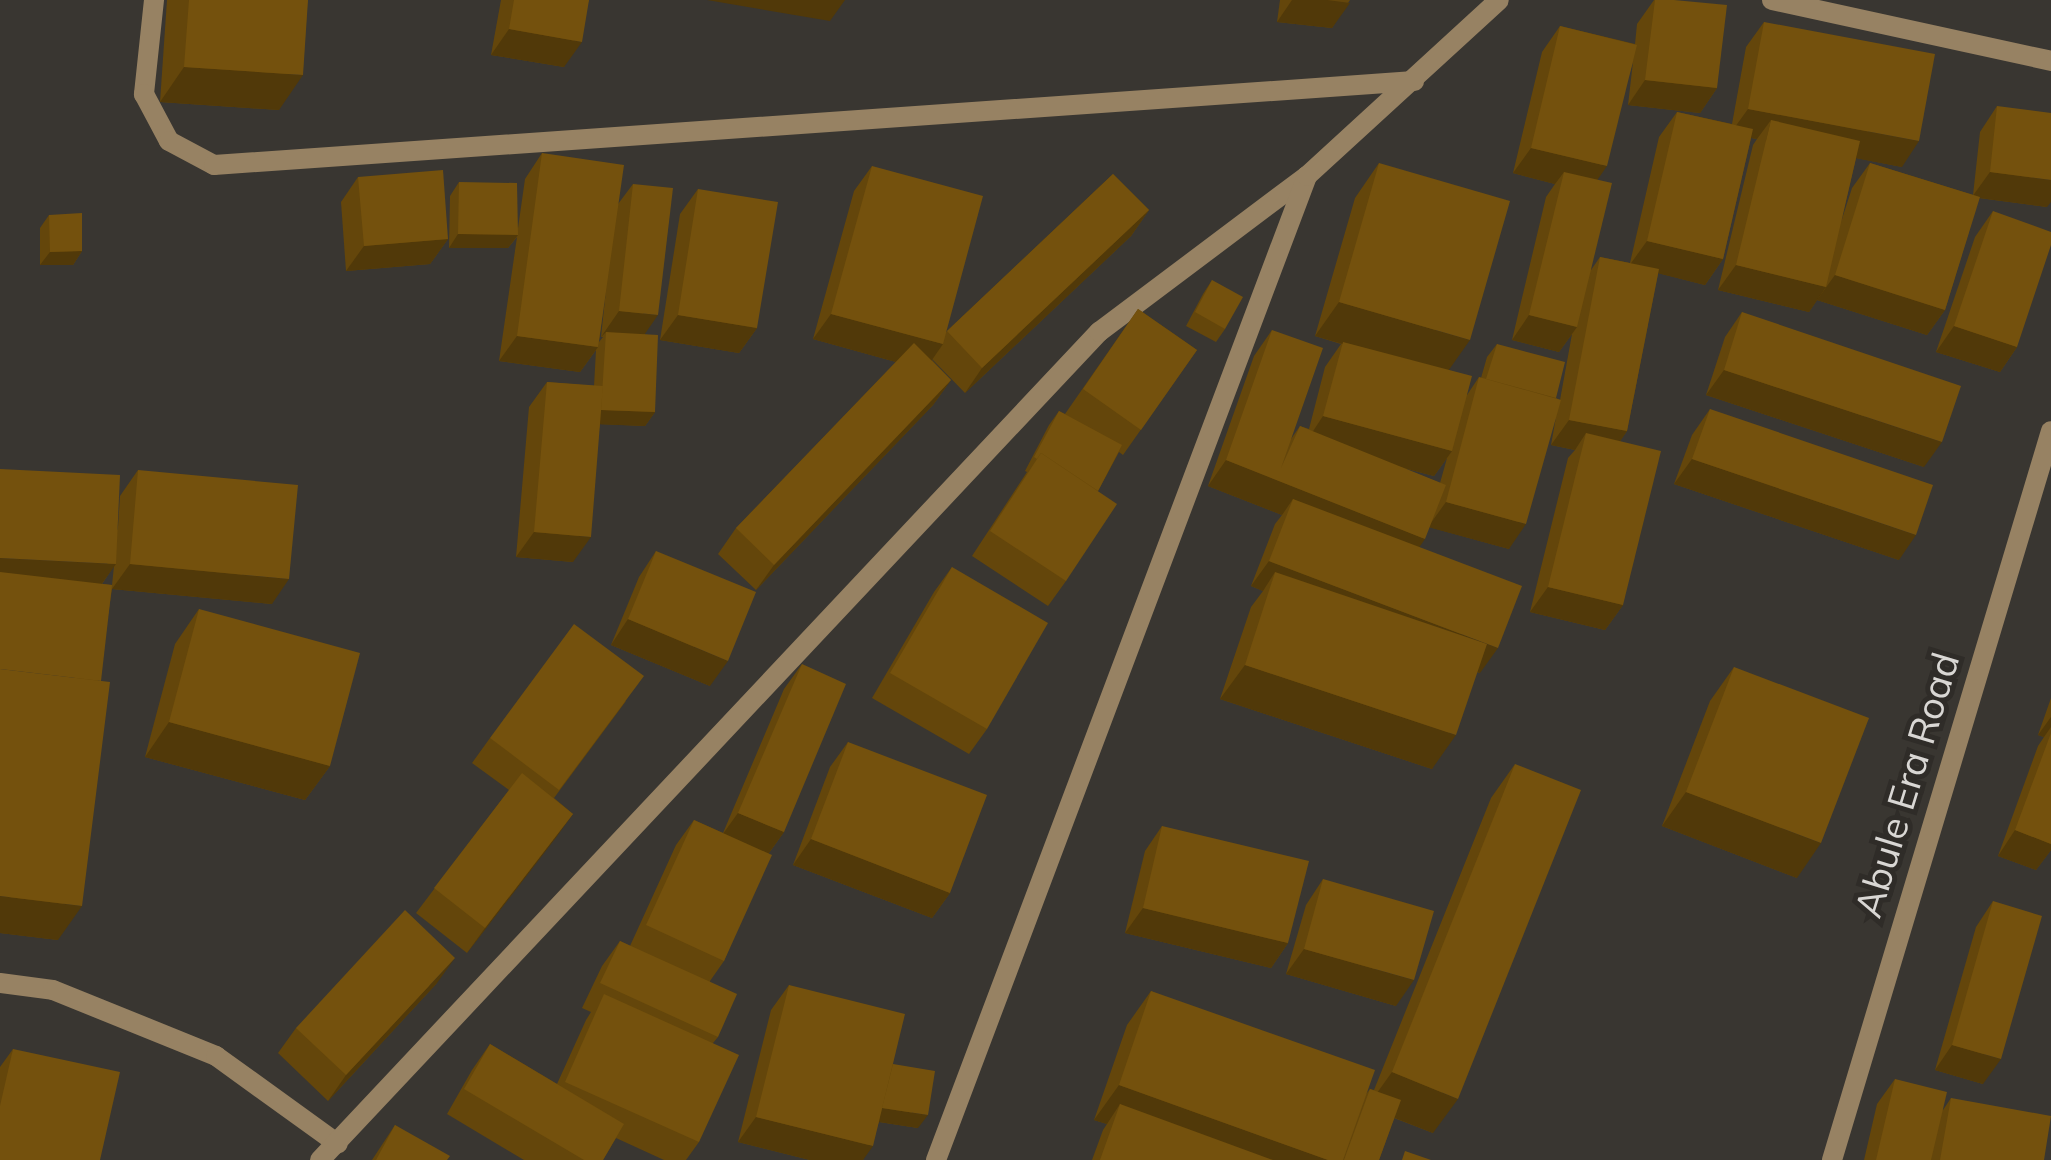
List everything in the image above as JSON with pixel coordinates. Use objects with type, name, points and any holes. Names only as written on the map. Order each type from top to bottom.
[{"type":"street","points":[[154,0],[144,94],[169,141],[214,165],[1414,81]]},
{"type":"street","points":[[320,1160],[1100,332],[1306,176],[1499,0]]},
{"type":"street","points":[[1772,0],[2051,61]]},
{"type":"street","points":[[936,1160],[1306,176]]},
{"type":"street","name":"Abule Era Road","points":[[1832,1160],[2051,431]]},
{"type":"street","points":[[0,983],[53,990],[216,1056],[338,1144]]},
{"type":"building","points":[[189,0],[308,0],[303,75],[184,67]]},
{"type":"building","points":[[514,0],[589,0],[582,42],[509,29]]},
{"type":"building","points":[[1655,0],[1727,5],[1717,88],[1645,80]]},
{"type":"building","points":[[1764,22],[1935,54],[1919,141],[1748,109]]},
{"type":"building","points":[[1560,26],[1637,45],[1607,166],[1531,148]]},
{"type":"building","points":[[1997,106],[2051,113],[2051,180],[1990,172]]},
{"type":"building","points":[[1677,112],[1753,129],[1723,259],[1647,241]]},
{"type":"building","points":[[1771,120],[1860,141],[1826,287],[1736,265]]},
{"type":"building","points":[[542,153],[624,165],[598,347],[517,336]]},
{"type":"building","points":[[1379,163],[1510,201],[1470,340],[1339,302]]},
{"type":"building","points":[[1870,163],[1980,197],[1945,310],[1835,275]]},
{"type":"building","points":[[872,166],[983,196],[943,344],[831,314]]},
{"type":"building","points":[[443,170],[448,239],[364,246],[358,177]]},
{"type":"building","points":[[1564,172],[1612,183],[1577,327],[1529,315]]},
{"type":"building","points":[[1113,174],[1149,210],[982,368],[947,331]]},
{"type":"building","points":[[459,182],[517,183],[518,235],[458,234]]},
{"type":"building","points":[[633,184],[673,188],[658,315],[619,311]]},
{"type":"building","points":[[698,189],[778,202],[757,328],[678,315]]},
{"type":"building","points":[[1993,211],[2051,232],[2051,245],[2017,347],[1954,326]]},
{"type":"building","points":[[82,213],[82,251],[50,252],[49,215]]},
{"type":"building","points":[[1600,257],[1659,269],[1627,431],[1569,420]]},
{"type":"building","points":[[1212,280],[1243,297],[1225,329],[1195,312]]},
{"type":"building","points":[[1138,309],[1197,350],[1141,430],[1083,389]]},
{"type":"building","points":[[1742,312],[1961,386],[1942,442],[1724,370]]},
{"type":"building","points":[[1272,330],[1323,348],[1281,468],[1300,426],[1446,485],[1425,539],[1226,460]]},
{"type":"building","points":[[606,332],[658,335],[655,412],[601,410]]},
{"type":"building","points":[[1343,342],[1472,376],[1452,451],[1323,416]]},
{"type":"building","points":[[914,343],[951,380],[774,565],[736,528]]},
{"type":"building","points":[[1497,344],[1565,362],[1556,398],[1486,379]]},
{"type":"building","points":[[1479,377],[1561,400],[1526,524],[1446,502]]},
{"type":"building","points":[[547,382],[603,386],[591,537],[534,532]]},
{"type":"building","points":[[1710,409],[1933,485],[1916,535],[1692,459]]},
{"type":"building","points":[[1059,411],[1122,445],[1098,491],[1041,453],[1037,459],[1034,457]]},
{"type":"building","points":[[1586,433],[1661,451],[1623,605],[1548,587]]},
{"type":"building","points":[[1041,453],[1117,504],[1066,581],[990,531]]},
{"type":"building","points":[[0,469],[120,475],[116,564],[0,558]]},
{"type":"building","points":[[138,470],[298,485],[289,579],[130,564]]},
{"type":"building","points":[[1293,499],[1522,586],[1498,648],[1269,561]]},
{"type":"building","points":[[656,551],[756,592],[728,661],[628,619]]},
{"type":"building","points":[[952,567],[1048,623],[987,729],[890,673]]},
{"type":"building","points":[[0,572],[112,585],[101,681],[0,669]]},
{"type":"building","points":[[1275,572],[1487,644],[1456,735],[1245,665]]},
{"type":"building","points":[[199,609],[360,653],[330,766],[169,722]]},
{"type":"building","points":[[574,624],[644,676],[559,790],[490,738]]},
{"type":"building","points":[[802,664],[846,684],[784,832],[738,813]]},
{"type":"building","points":[[1734,667],[1869,718],[1821,843],[1686,792]]},
{"type":"building","points":[[0,669],[110,682],[82,906],[0,896]]},
{"type":"building","points":[[2051,733],[2051,844],[2015,830]]},
{"type":"building","points":[[848,742],[987,795],[950,893],[811,839]]},
{"type":"building","points":[[1515,764],[1581,790],[1458,1099],[1392,1072]]},
{"type":"building","points":[[522,773],[573,814],[485,928],[434,888]]},
{"type":"building","points":[[694,820],[772,855],[724,961],[646,925]]},
{"type":"building","points":[[1162,826],[1309,861],[1288,943],[1143,908]]},
{"type":"building","points":[[1323,879],[1434,911],[1414,980],[1304,949]]},
{"type":"building","points":[[1993,901],[2042,916],[2001,1059],[1952,1045]]},
{"type":"building","points":[[405,910],[455,958],[346,1075],[296,1028]]},
{"type":"building","points":[[620,941],[737,994],[718,1037],[600,983]]},
{"type":"building","points":[[789,985],[905,1014],[873,1146],[756,1117]]},
{"type":"building","points":[[1151,991],[1375,1070],[1343,1160],[1328,1160],[1119,1085]]},
{"type":"building","points":[[604,994],[739,1055],[699,1142],[565,1082]]},
{"type":"building","points":[[490,1044],[624,1124],[603,1160],[584,1160],[464,1089]]},
{"type":"building","points":[[13,1049],[120,1072],[100,1160],[0,1160],[0,1106]]},
{"type":"building","points":[[893,1064],[935,1071],[928,1115],[882,1108]]},
{"type":"building","points":[[1895,1079],[1947,1092],[1931,1160],[1876,1160]]},
{"type":"building","points":[[1370,1089],[1401,1100],[1379,1160],[1344,1160]]},
{"type":"building","points":[[1951,1098],[2051,1116],[2044,1160],[1940,1160]]},
{"type":"building","points":[[1120,1104],[1273,1160],[1100,1160]]},
{"type":"building","points":[[395,1125],[450,1156],[447,1160],[376,1160]]},
{"type":"building","points":[[1405,1151],[1431,1160],[1402,1160]]}]
